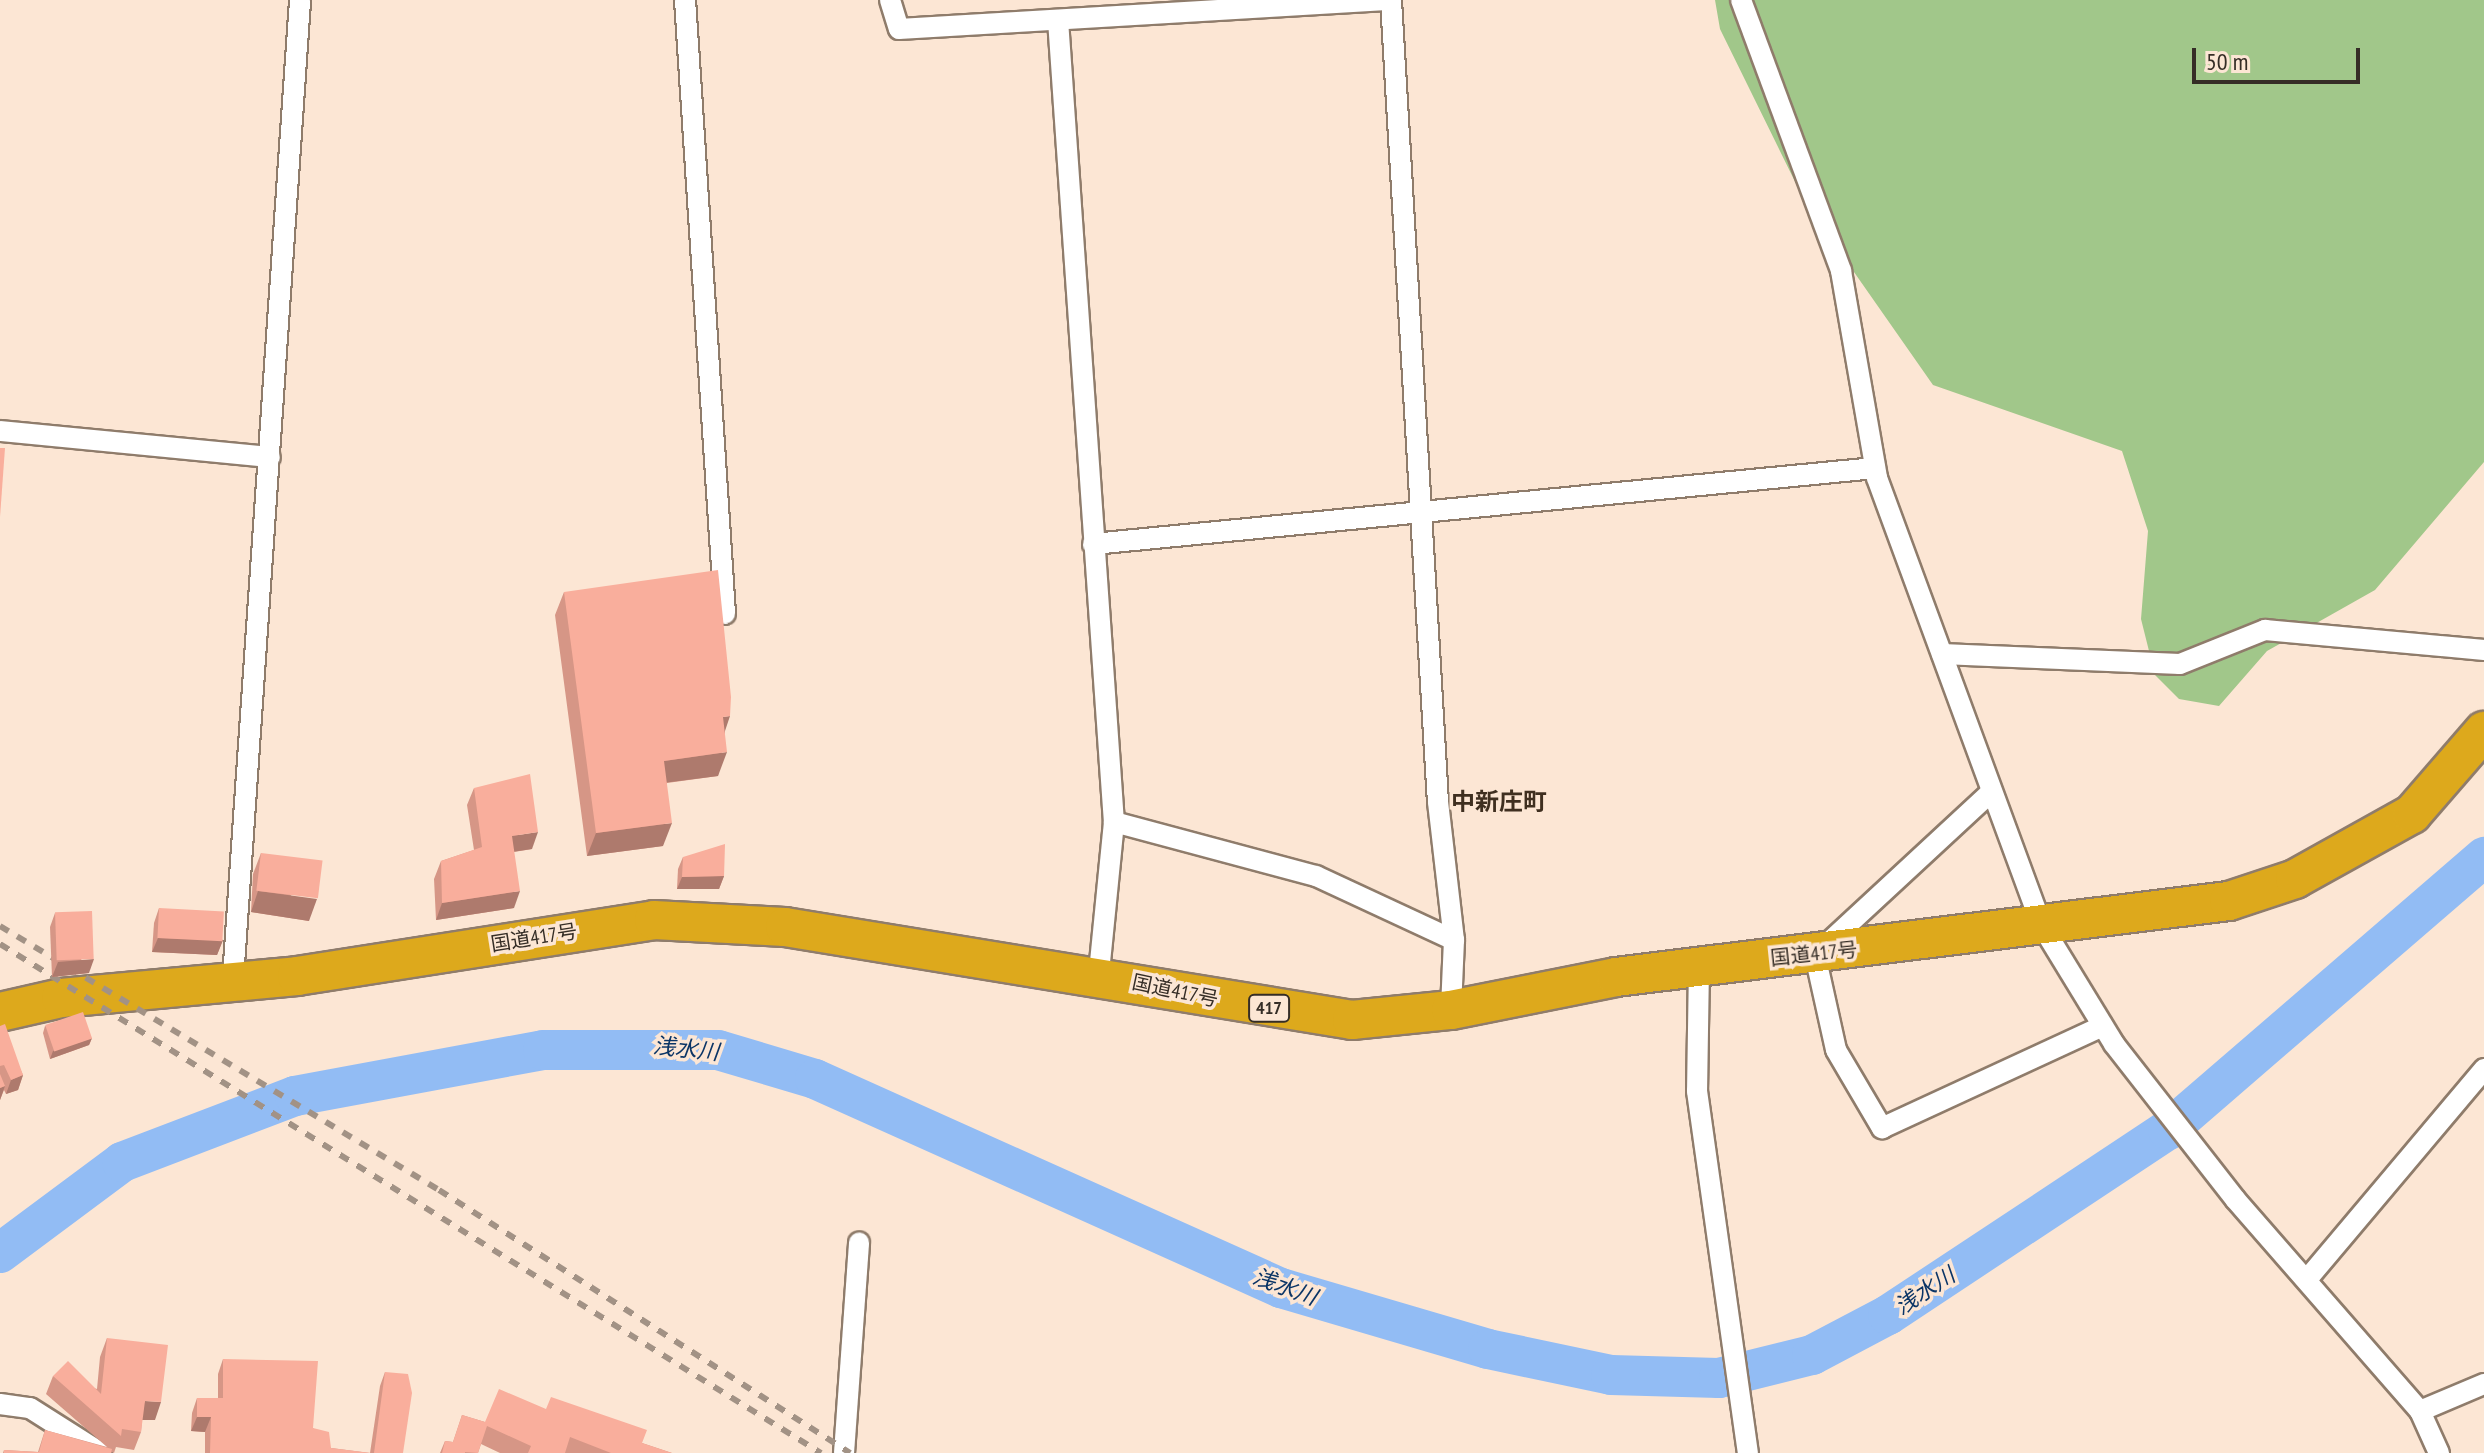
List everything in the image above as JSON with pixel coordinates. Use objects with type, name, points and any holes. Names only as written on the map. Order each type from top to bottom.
[{"type":"highway","name":"国道417号","points":[[0,1012],[61,998],[233,979],[311,974],[654,920],[785,927],[1099,973],[1156,989],[1352,1020],[1451,1010],[1699,966],[1815,955],[2229,901],[2295,879],[2412,814],[2484,731]]},
{"type":"street","points":[[233,979],[300,0]]},
{"type":"street","points":[[685,0],[725,614]]},
{"type":"street","points":[[890,0],[899,29],[1382,0]]},
{"type":"street","points":[[1391,0],[1421,512],[1454,940],[1451,1010]]},
{"type":"street","points":[[1741,0],[1841,271],[1875,468],[1989,794],[2042,926],[2114,1044],[2235,1199],[2309,1277],[2420,1411],[2439,1453]]},
{"type":"street","points":[[1058,20],[1114,822],[1099,973]]},
{"type":"street","points":[[0,431],[270,457]]},
{"type":"street","points":[[1093,544],[1875,468]]},
{"type":"street","points":[[1942,654],[2180,664],[2265,630],[2484,650]]},
{"type":"street","points":[[1989,794],[1815,955],[1836,1050],[1882,1128],[2103,1026]]},
{"type":"street","points":[[1114,822],[1316,876],[1454,940]]},
{"type":"street","points":[[1699,966],[1697,1091],[1728,1284],[1748,1453]]},
{"type":"street","points":[[2309,1277],[2484,1069]]},
{"type":"street","points":[[844,1453],[859,1243]]},
{"type":"street","points":[[2420,1411],[2484,1384]]},
{"type":"street","points":[[0,1404],[30,1408],[101,1453]]},
{"type":"green space","points":[[1715,0],[2484,0],[2484,462],[2375,590],[2267,651],[2219,706],[2179,699],[2155,675],[2141,619],[2148,531],[2122,451],[1933,385],[1805,202],[1720,29]]},
{"type":"building","points":[[0,448],[5,448],[0,517]]},
{"type":"building","points":[[718,570],[731,697],[730,716],[723,717],[727,752],[664,761],[672,823],[596,833],[564,592]]},
{"type":"building","points":[[530,774],[538,832],[512,836],[520,891],[442,903],[441,861],[482,847],[474,788]]},
{"type":"building","points":[[725,844],[724,876],[682,877],[683,857]]},
{"type":"building","points":[[261,853],[323,861],[318,898],[256,891]]},
{"type":"building","points":[[159,908],[224,911],[222,941],[157,938]]},
{"type":"building","points":[[92,911],[94,959],[57,960],[55,912]]},
{"type":"building","points":[[83,1012],[92,1038],[54,1051],[45,1025]]},
{"type":"building","points":[[5,1024],[23,1075],[11,1080],[4,1065],[0,1066],[0,1026]]},
{"type":"building","points":[[107,1338],[168,1345],[161,1402],[145,1401],[141,1432],[122,1429],[121,1436],[53,1376],[68,1361],[101,1394]]},
{"type":"building","points":[[223,1359],[318,1361],[313,1428],[329,1432],[331,1448],[371,1453],[210,1453],[211,1417],[197,1417],[197,1398],[223,1398]]},
{"type":"building","points":[[385,1372],[408,1374],[412,1393],[403,1453],[374,1453]]},
{"type":"building","points":[[499,1389],[546,1409],[551,1397],[647,1430],[642,1443],[672,1453],[611,1453],[570,1437],[565,1453],[528,1453],[531,1446],[487,1426],[478,1453],[442,1453],[445,1441],[453,1442],[462,1415],[485,1422]]},
{"type":"building","points":[[45,1430],[112,1449],[111,1453],[4,1453],[4,1450],[39,1452]]},
{"type":"waterway","name":"浅水川","points":[[0,1253],[122,1162],[295,1096],[543,1050],[718,1050],[815,1079],[1281,1288],[1488,1349],[1611,1375],[1719,1378],[1812,1355],[1888,1315],[2168,1130],[2484,857]]},
{"type":"railway","points":[[0,926],[439,1190],[850,1453]]},
{"type":"railway","points":[[0,944],[821,1453]]},
{"type":"district","name":"中新庄町","points":[[1499,802]]}]
